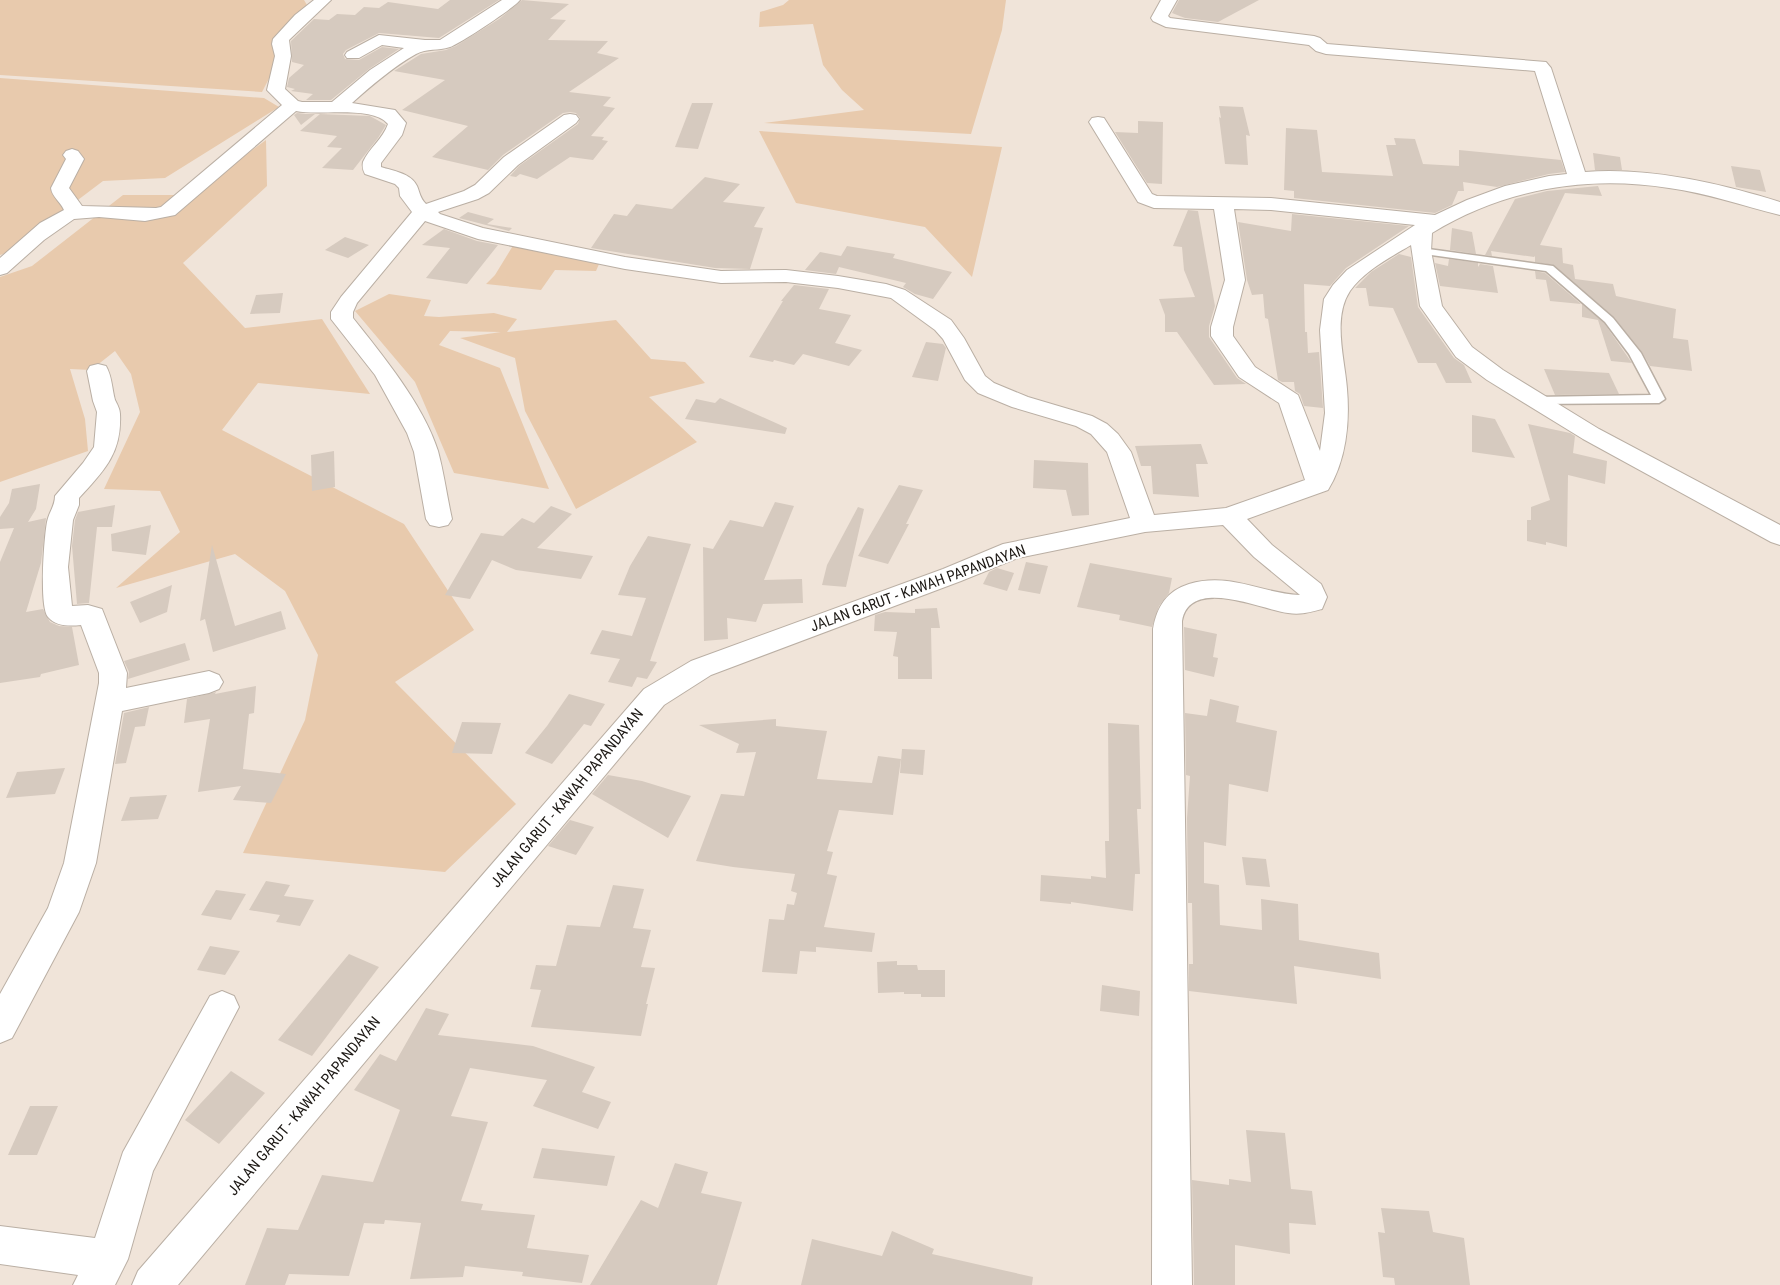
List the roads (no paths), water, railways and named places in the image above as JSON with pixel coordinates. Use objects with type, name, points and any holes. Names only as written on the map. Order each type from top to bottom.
[{"type":"street","points":[[323,0],[301,18],[281,39],[280,44],[283,56],[276,90],[292,105],[302,107],[358,108],[388,114],[397,123],[394,135],[372,163],[372,170],[402,180],[408,186],[410,196],[416,206],[433,218],[478,233],[625,263],[721,277],[786,276],[838,282],[886,290],[898,294],[943,325],[953,338],[976,380],[986,388],[1020,402],[1084,421],[1110,439],[1119,452],[1145,524]]},
{"type":"street","points":[[353,55],[380,40],[441,46],[512,0]]},
{"type":"street","points":[[1169,0],[1159,18],[1166,22],[1315,41],[1320,48],[1326,50],[1540,66],[1543,68],[1577,177]]},
{"type":"street","points":[[337,107],[394,62],[415,48],[424,45]]},
{"type":"street","points":[[0,269],[56,221],[75,212],[86,211],[151,216],[168,211],[292,105]]},
{"type":"street","points":[[439,519],[426,452],[419,433],[386,373],[342,318],[342,312],[348,301],[424,211],[471,195],[482,188],[511,161],[570,119]]},
{"type":"street","points":[[1098,122],[1145,198],[1149,201],[1271,204],[1426,234]]},
{"type":"street","points":[[72,155],[75,159],[60,188],[61,193],[70,201],[75,212]]},
{"type":"street","points":[[1319,484],[1331,453],[1336,418],[1330,315],[1335,298],[1352,275],[1484,199],[1542,182],[1577,177],[1671,182],[1778,210]]},
{"type":"street","points":[[1223,202],[1235,284],[1222,327],[1222,336],[1246,372],[1282,393],[1290,400],[1319,484]]},
{"type":"street","points":[[1426,234],[1430,306],[1464,352],[1495,375],[1591,434],[1780,536]]},
{"type":"street","points":[[0,1027],[63,912],[80,863],[111,702],[113,673],[92,616],[89,614],[61,615],[58,611],[55,567],[60,520],[67,505],[67,496],[92,469],[106,447],[110,412],[104,401],[98,371]]},
{"type":"street","name":"JALAN GARUT - KAWAH PAPANDAYAN","points":[[152,1285],[654,697],[700,668],[952,575],[1012,550],[1145,524],[1229,516],[1319,484]]},
{"type":"street","points":[[1172,1285],[1167,629],[1172,607],[1186,595],[1204,588],[1227,588],[1294,605],[1306,605],[1313,602],[1314,597],[1312,591],[1306,585],[1263,551],[1229,516]]},
{"type":"street","points":[[111,702],[209,682]]},
{"type":"street","points":[[0,1245],[101,1272],[136,1166],[222,1007]]},
{"type":"lane","points":[[1426,234],[1549,268],[1609,320],[1635,353],[1659,399],[1536,401]]}]
